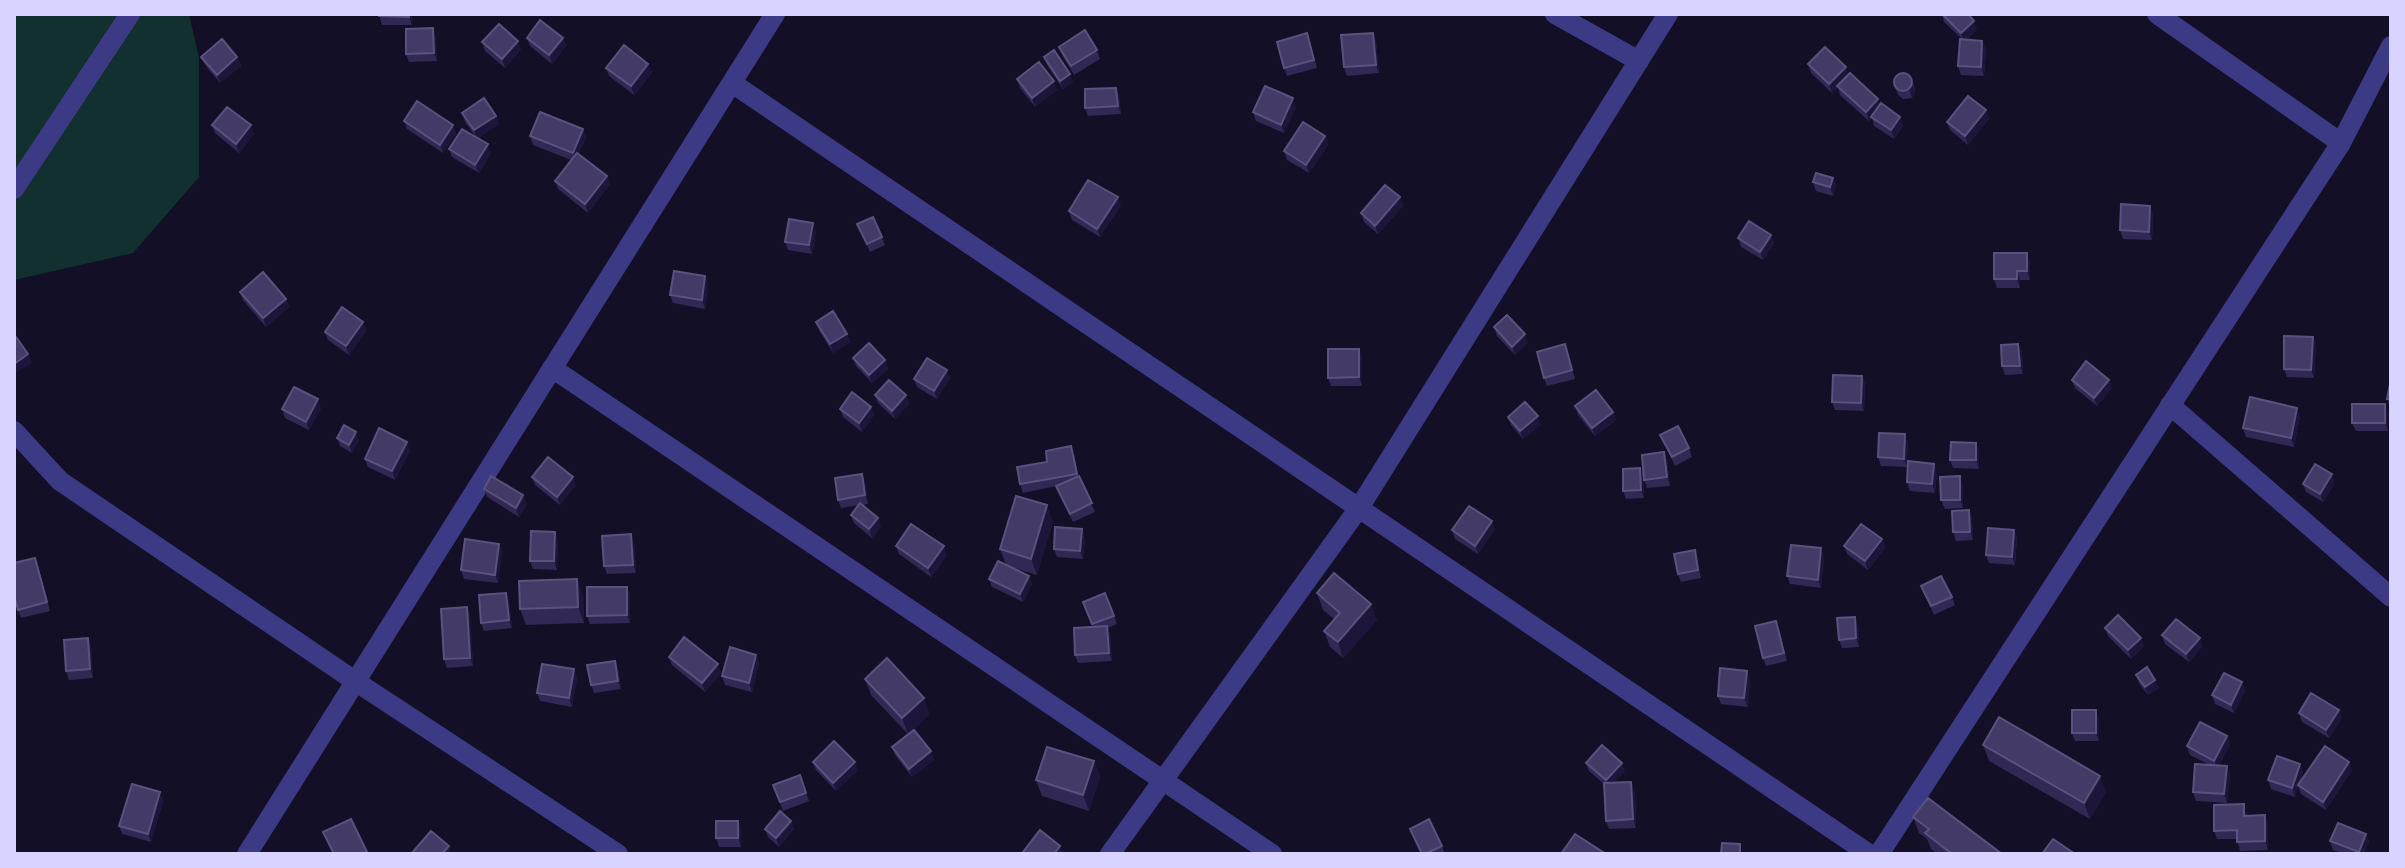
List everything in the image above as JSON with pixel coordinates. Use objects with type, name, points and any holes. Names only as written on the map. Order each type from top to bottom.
[{"type":"street","points":[[14,189],[130,14]]},
{"type":"street","points":[[247,854],[775,14]]},
{"type":"street","points":[[1555,14],[1639,61]]},
{"type":"street","points":[[1110,854],[1359,508],[1668,14]]},
{"type":"street","points":[[2157,14],[2341,143]]},
{"type":"street","points":[[1879,854],[2341,143],[2391,46]]},
{"type":"street","points":[[732,83],[1869,854]]},
{"type":"street","points":[[552,368],[1272,854]]},
{"type":"street","points":[[2170,405],[2391,597]]},
{"type":"street","points":[[14,431],[60,481],[618,854]]},
{"type":"green space","points":[[14,14],[189,14],[199,58],[199,177],[133,253],[14,280]]},
{"type":"building","points":[[409,14],[409,17],[379,16]]},
{"type":"building","points":[[1942,14],[1968,14],[1974,21],[1961,33]]},
{"type":"building","points":[[540,20],[563,38],[549,55],[527,38]]},
{"type":"building","points":[[499,24],[518,41],[502,59],[482,42]]},
{"type":"building","points":[[433,28],[434,53],[406,54],[406,29]]},
{"type":"building","points":[[1085,30],[1097,50],[1071,66],[1059,47]]},
{"type":"building","points":[[1307,33],[1314,60],[1284,68],[1277,42]]},
{"type":"building","points":[[1373,33],[1376,65],[1344,67],[1341,35]]},
{"type":"building","points":[[222,39],[237,57],[217,75],[201,57]]},
{"type":"building","points":[[1960,39],[1982,41],[1981,67],[1958,66]]},
{"type":"building","points":[[624,45],[648,64],[631,86],[606,68]]},
{"type":"building","points":[[1825,47],[1846,67],[1829,84],[1808,64]]},
{"type":"building","points":[[1054,50],[1070,74],[1060,81],[1044,57]]},
{"type":"building","points":[[1039,62],[1054,81],[1032,98],[1017,79]]},
{"type":"building","points":[[1850,73],[1878,99],[1866,112],[1837,86]]},
{"type":"building","points":[[1903,73],[1912,82],[1903,91],[1894,82]]},
{"type":"building","points":[[1265,86],[1293,98],[1281,125],[1253,112]]},
{"type":"building","points":[[1116,88],[1118,106],[1085,108],[1085,89]]},
{"type":"building","points":[[1968,96],[1986,110],[1965,136],[1947,122]]},
{"type":"building","points":[[484,98],[496,116],[474,130],[462,113]]},
{"type":"building","points":[[417,101],[453,125],[440,145],[404,121]]},
{"type":"building","points":[[1881,103],[1900,117],[1891,130],[1871,117]]},
{"type":"building","points":[[227,107],[251,125],[236,144],[212,125]]},
{"type":"building","points":[[540,112],[583,129],[573,153],[530,136]]},
{"type":"building","points":[[1303,122],[1325,136],[1306,165],[1284,151]]},
{"type":"building","points":[[462,129],[488,144],[475,165],[449,149]]},
{"type":"building","points":[[577,153],[607,176],[585,204],[555,181]]},
{"type":"building","points":[[1816,173],[1833,178],[1830,187],[1813,182]]},
{"type":"building","points":[[1088,180],[1118,197],[1097,229],[1069,211]]},
{"type":"building","points":[[1385,185],[1400,197],[1375,226],[1361,213]]},
{"type":"building","points":[[2121,204],[2150,206],[2149,232],[2120,230]]},
{"type":"building","points":[[873,217],[882,237],[867,244],[857,224]]},
{"type":"building","points":[[789,219],[813,223],[809,245],[785,242]]},
{"type":"building","points":[[1749,221],[1771,235],[1760,252],[1738,238]]},
{"type":"building","points":[[1994,253],[2027,253],[2027,271],[2017,271],[2017,279],[1994,279]]},
{"type":"building","points":[[674,271],[705,276],[702,300],[670,295]]},
{"type":"building","points":[[263,272],[286,299],[263,318],[240,292]]},
{"type":"building","points":[[342,307],[363,322],[346,346],[325,332]]},
{"type":"building","points":[[833,311],[847,334],[830,344],[816,322]]},
{"type":"building","points":[[1507,315],[1525,334],[1512,347],[1494,327]]},
{"type":"building","points":[[2284,336],[2313,337],[2311,370],[2284,369]]},
{"type":"building","points":[[14,338],[28,354],[14,364]]},
{"type":"building","points":[[869,343],[885,360],[869,375],[853,358]]},
{"type":"building","points":[[1565,344],[1572,370],[1544,378],[1537,352]]},
{"type":"building","points":[[2018,344],[2020,366],[2002,366],[2001,345]]},
{"type":"building","points":[[1328,349],[1359,349],[1359,377],[1328,378]]},
{"type":"building","points":[[927,358],[947,370],[934,391],[914,379]]},
{"type":"building","points":[[2086,361],[2109,380],[2094,398],[2072,380]]},
{"type":"building","points":[[1833,375],[1862,376],[1861,403],[1832,402]]},
{"type":"building","points":[[889,380],[906,395],[892,411],[875,395]]},
{"type":"building","points":[[294,387],[318,399],[306,422],[282,409]]},
{"type":"building","points":[[1596,390],[1613,412],[1592,428],[1575,406]]},
{"type":"building","points":[[852,392],[871,407],[859,423],[840,409]]},
{"type":"building","points":[[2250,397],[2297,408],[2291,438],[2243,428]]},
{"type":"building","points":[[1525,402],[1538,416],[1520,431],[1508,417]]},
{"type":"building","points":[[2352,404],[2385,404],[2385,423],[2352,423]]},
{"type":"building","points":[[344,425],[356,432],[349,445],[337,438]]},
{"type":"building","points":[[1678,426],[1689,448],[1672,457],[1660,435]]},
{"type":"building","points":[[379,428],[407,442],[392,471],[365,459]]},
{"type":"building","points":[[1879,433],[1905,434],[1904,459],[1878,457]]},
{"type":"building","points":[[1951,442],[1976,443],[1976,460],[1950,460]]},
{"type":"building","points":[[1071,446],[1077,474],[1020,484],[1017,467],[1047,462],[1046,451]]},
{"type":"building","points":[[1664,452],[1667,477],[1644,480],[1642,455]]},
{"type":"building","points":[[548,457],[573,477],[557,497],[532,477]]},
{"type":"building","points":[[1908,461],[1934,464],[1932,484],[1907,482]]},
{"type":"building","points":[[2315,464],[2332,474],[2320,494],[2303,484]]},
{"type":"building","points":[[1640,468],[1641,490],[1623,491],[1623,469]]},
{"type":"building","points":[[862,474],[865,495],[838,500],[835,478]]},
{"type":"building","points":[[491,476],[523,495],[516,508],[484,489]]},
{"type":"building","points":[[1079,476],[1092,503],[1070,514],[1056,486]]},
{"type":"building","points":[[1960,476],[1960,500],[1941,500],[1940,477]]},
{"type":"building","points":[[1016,496],[1047,505],[1031,559],[1000,549]]},
{"type":"building","points":[[860,503],[878,518],[869,529],[851,515]]},
{"type":"building","points":[[1469,506],[1492,521],[1475,546],[1452,530]]},
{"type":"building","points":[[1969,510],[1970,532],[1953,532],[1952,511]]},
{"type":"building","points":[[911,524],[944,546],[928,568],[896,546]]},
{"type":"building","points":[[1861,524],[1882,539],[1865,561],[1844,546]]},
{"type":"building","points":[[1055,527],[1082,529],[1080,551],[1054,549]]},
{"type":"building","points":[[1988,528],[2014,530],[2012,557],[1986,555]]},
{"type":"building","points":[[531,531],[555,532],[554,561],[530,561]]},
{"type":"building","points":[[631,534],[633,565],[604,566],[602,536]]},
{"type":"building","points":[[465,539],[499,544],[495,575],[461,570]]},
{"type":"building","points":[[1791,545],[1821,548],[1818,580],[1787,576]]},
{"type":"building","points":[[1695,550],[1698,570],[1678,574],[1674,554]]},
{"type":"building","points":[[35,558],[47,602],[18,610],[14,594],[14,563]]},
{"type":"building","points":[[998,561],[1029,576],[1020,594],[989,579]]},
{"type":"building","points":[[1334,573],[1371,604],[1338,642],[1324,631],[1340,613],[1317,593]]},
{"type":"building","points":[[1941,576],[1952,597],[1931,606],[1921,586]]},
{"type":"building","points":[[577,579],[578,607],[520,609],[519,581]]},
{"type":"building","points":[[587,587],[627,587],[627,615],[587,616]]},
{"type":"building","points":[[506,593],[509,620],[481,623],[479,595]]},
{"type":"building","points":[[1105,593],[1114,616],[1092,624],[1083,602]]},
{"type":"building","points":[[467,607],[470,658],[444,659],[441,609]]},
{"type":"building","points":[[2118,615],[2141,638],[2128,650],[2105,628]]},
{"type":"building","points":[[1855,617],[1856,638],[1839,640],[1837,618]]},
{"type":"building","points":[[2176,619],[2200,638],[2186,654],[2162,635]]},
{"type":"building","points":[[1776,621],[1784,653],[1763,658],[1755,626]]},
{"type":"building","points":[[1107,626],[1109,653],[1075,655],[1074,628]]},
{"type":"building","points":[[684,637],[718,664],[702,683],[669,657]]},
{"type":"building","points":[[88,638],[90,669],[66,671],[64,640]]},
{"type":"building","points":[[730,647],[756,655],[749,683],[722,676]]},
{"type":"building","points":[[887,658],[924,698],[902,718],[865,679]]},
{"type":"building","points":[[615,661],[618,681],[591,685],[587,665]]},
{"type":"building","points":[[542,664],[574,669],[569,698],[537,693]]},
{"type":"building","points":[[2147,667],[2155,680],[2145,687],[2136,675]]},
{"type":"building","points":[[1720,668],[1747,671],[1744,698],[1718,696]]},
{"type":"building","points":[[2224,673],[2242,682],[2231,705],[2212,695]]},
{"type":"building","points":[[2311,693],[2339,710],[2326,730],[2299,713]]},
{"type":"building","points":[[2072,710],[2096,710],[2096,733],[2072,733]]},
{"type":"building","points":[[1999,717],[2100,776],[2084,803],[1983,745]]},
{"type":"building","points":[[2200,722],[2227,736],[2214,761],[2187,746]]},
{"type":"building","points":[[914,730],[931,751],[909,769],[892,747]]},
{"type":"building","points":[[834,741],[855,762],[833,783],[813,762]]},
{"type":"building","points":[[1602,745],[1622,763],[1606,780],[1586,763]]},
{"type":"building","points":[[2325,746],[2349,762],[2323,802],[2298,785]]},
{"type":"building","points":[[1047,747],[1094,761],[1083,795],[1036,780]]},
{"type":"building","points":[[2277,756],[2300,764],[2292,788],[2268,780]]},
{"type":"building","points":[[2195,764],[2227,766],[2224,794],[2193,792]]},
{"type":"building","points":[[800,775],[806,793],[780,802],[773,785]]},
{"type":"building","points":[[1631,782],[1633,819],[1606,821],[1604,783]]},
{"type":"building","points":[[132,784],[160,792],[148,834],[119,826]]},
{"type":"building","points":[[1928,798],[2002,854],[1952,854],[1925,833],[1929,829],[1913,817]]},
{"type":"building","points":[[2244,804],[2244,816],[2265,815],[2265,841],[2237,842],[2237,830],[2214,831],[2214,805]]},
{"type":"building","points":[[780,811],[791,821],[776,838],[765,829]]},
{"type":"building","points":[[351,819],[367,852],[334,854],[323,832]]},
{"type":"building","points":[[1429,819],[1442,846],[1422,854],[1410,829]]},
{"type":"building","points":[[716,821],[738,821],[738,838],[716,838]]},
{"type":"building","points":[[2338,823],[2366,834],[2359,852],[2330,841]]},
{"type":"building","points":[[1040,830],[1060,846],[1054,854],[1023,852]]},
{"type":"building","points":[[431,831],[449,846],[442,854],[411,854]]},
{"type":"building","points":[[1575,834],[1606,854],[1561,854]]},
{"type":"building","points":[[2053,839],[2075,854],[2042,854]]},
{"type":"building","points":[[1722,843],[1740,844],[1740,854],[1721,854]]}]
